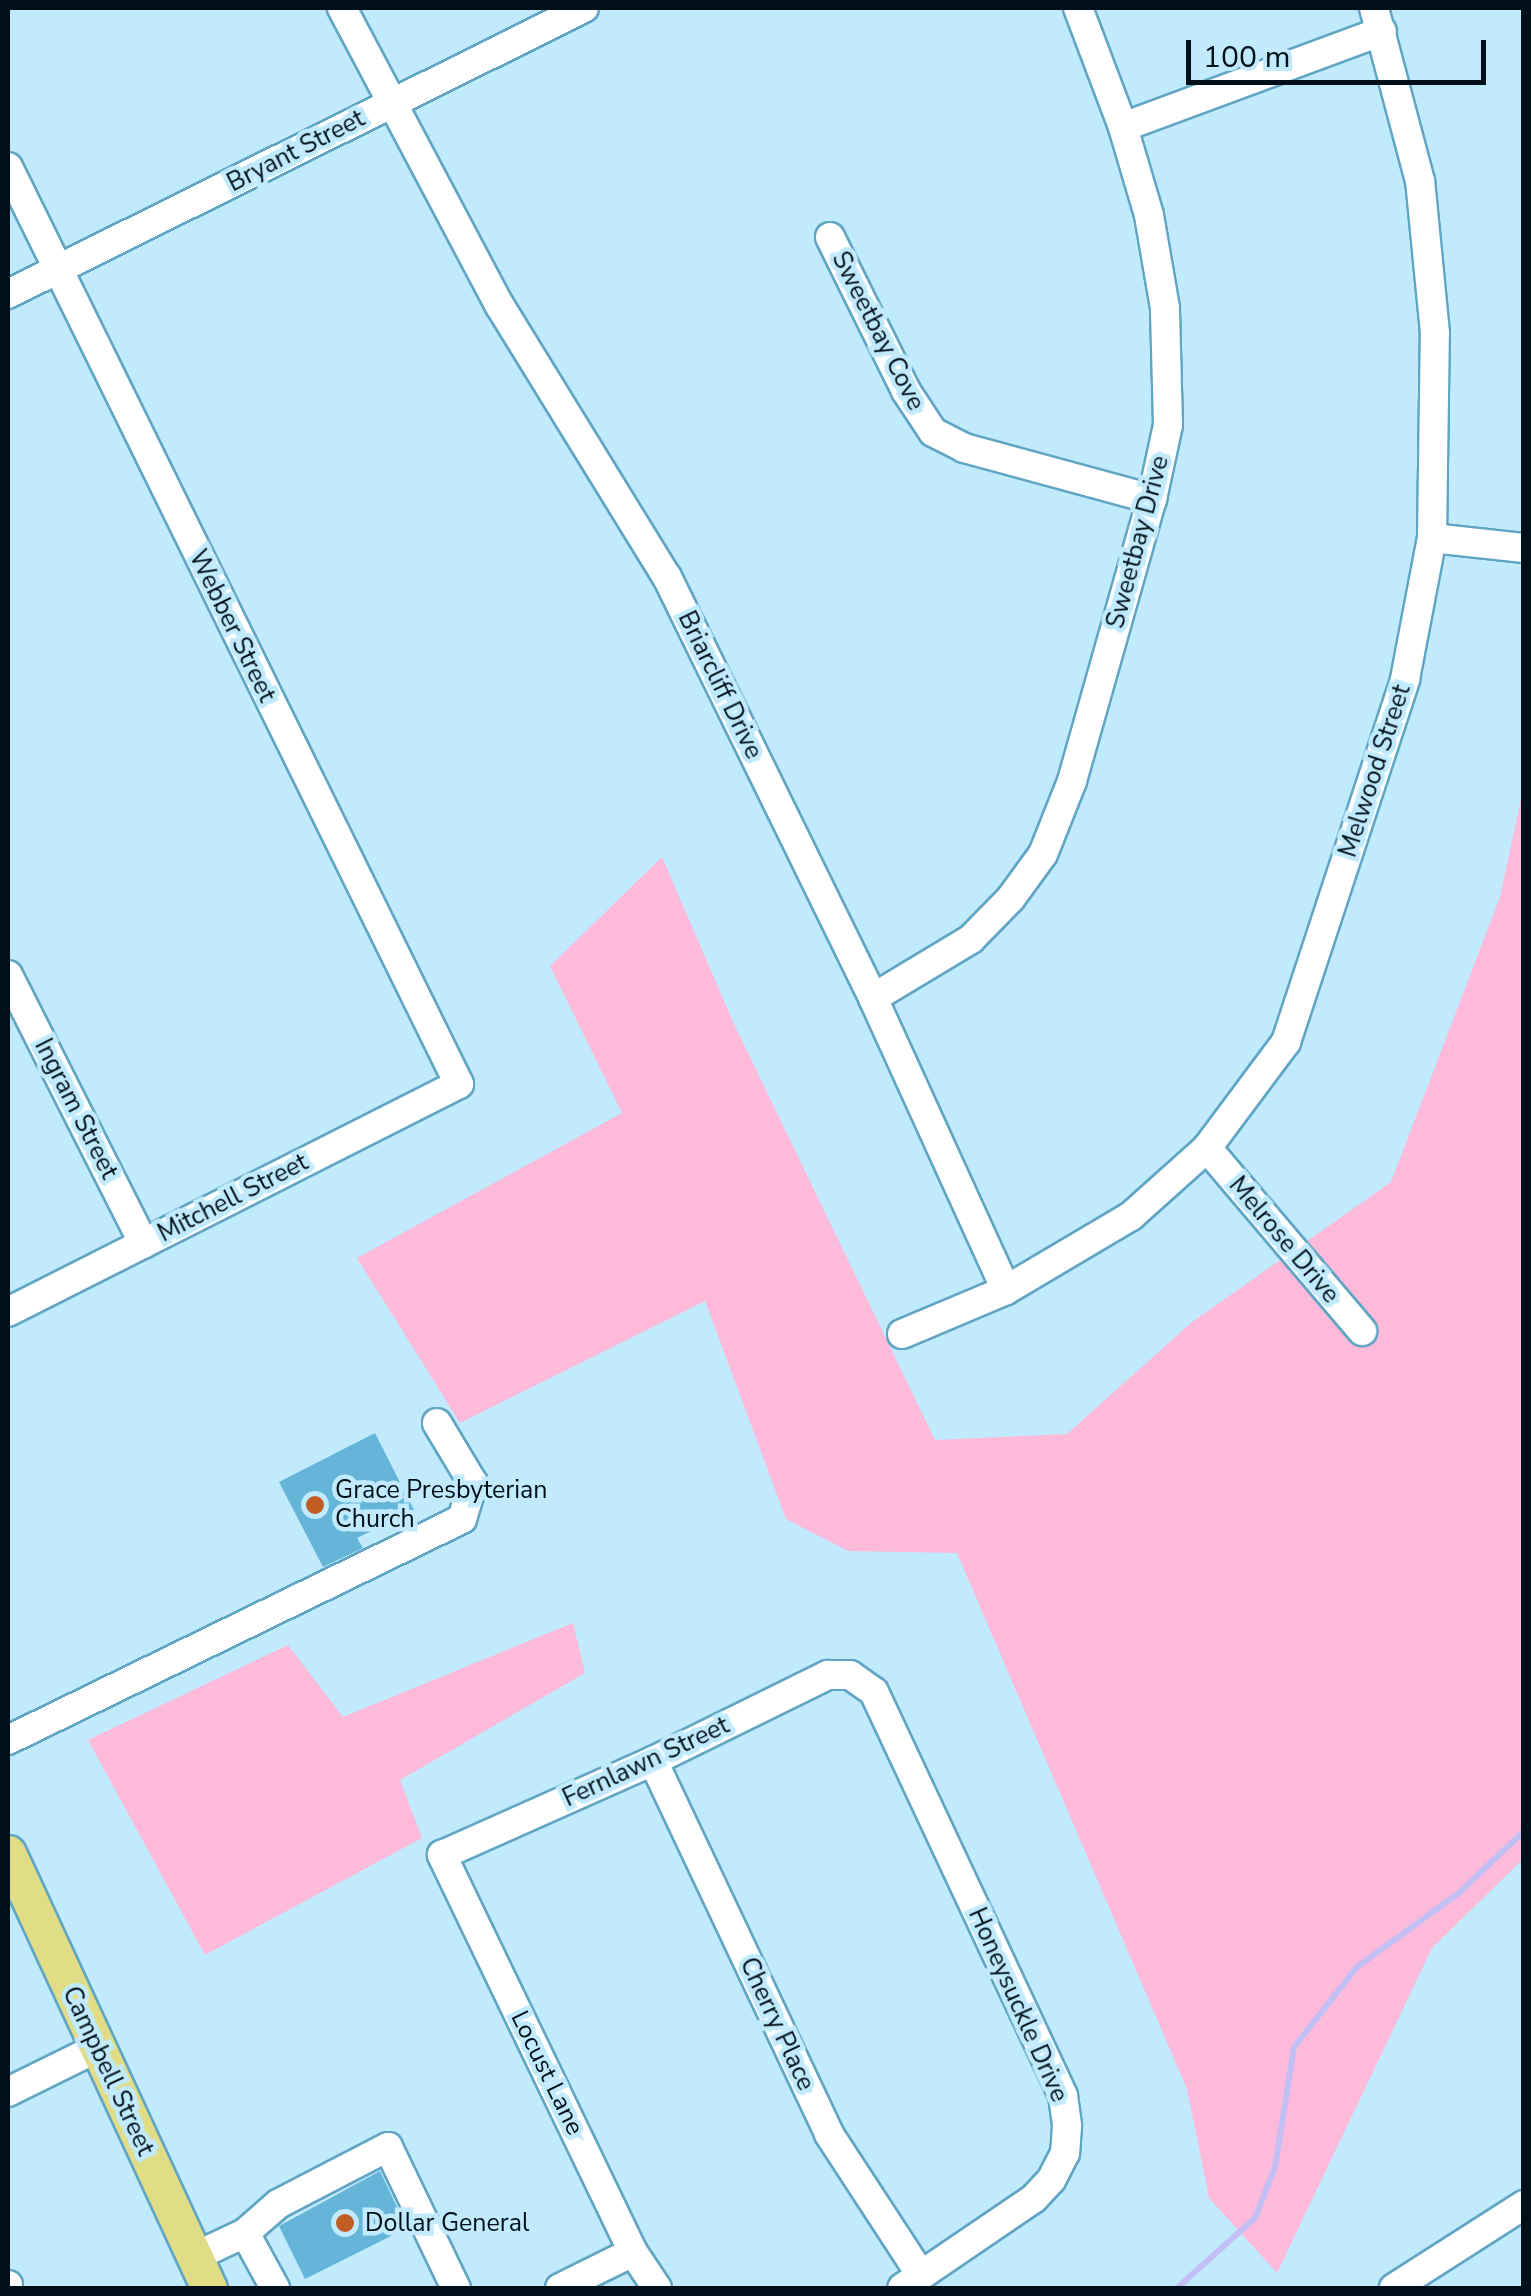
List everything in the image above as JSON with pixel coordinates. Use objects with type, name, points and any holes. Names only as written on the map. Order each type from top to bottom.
[{"type":"main road","name":"Campbell Street","points":[[8,1853],[202,2273]]},
{"type":"street","name":"Briarcliff Drive","points":[[342,8],[500,306],[667,578],[874,998],[1006,1290]]},
{"type":"street","name":"Bryant Street","points":[[8,294],[584,8]]},
{"type":"street","name":"Sweetbay Drive","points":[[874,998],[971,939],[1011,898],[1043,854],[1072,781],[1152,499],[1168,425],[1165,308],[1149,215],[1123,127],[1078,8]]},
{"type":"street","points":[[1123,127],[1378,19]]},
{"type":"street","name":"Melwood Street","points":[[902,1334],[1006,1290],[1131,1216],[1207,1148],[1286,1042],[1405,679],[1432,538],[1435,333],[1422,200],[1378,19]]},
{"type":"street","name":"Webber Street","points":[[8,166],[56,272],[458,1084]]},
{"type":"street","name":"Sweetbay Cove","points":[[830,238],[906,391],[933,432],[964,448],[1152,499]]},
{"type":"street","points":[[1432,538],[1524,548]]},
{"type":"street","name":"Ingram Street","points":[[8,975],[144,1244]]},
{"type":"street","name":"Mitchell Street","points":[[9,1308],[458,1084]]},
{"type":"street","name":"Melrose Drive","points":[[1207,1148],[1362,1331]]},
{"type":"street","points":[[8,1740],[462,1520],[473,1484],[437,1423]]},
{"type":"street","name":"Fernlawn Street","points":[[442,1855],[653,1761],[828,1675],[850,1675]]},
{"type":"street","name":"Honeysuckle Drive","points":[[850,1675],[874,1692],[1063,2096],[1068,2126],[1064,2153],[1051,2180],[1033,2200],[912,2282]]},
{"type":"street","name":"Cherry Place","points":[[653,1761],[829,2134],[912,2282]]},
{"type":"street","name":"Locust Lane","points":[[442,1855],[633,2252],[657,2288]]},
{"type":"street","points":[[8,2092],[97,2048]]},
{"type":"street","points":[[202,2273],[278,2204],[388,2147],[456,2288]]},
{"type":"street","points":[[1394,2288],[1524,2205]]},
{"type":"street","points":[[245,2233],[275,2288]]},
{"type":"street","points":[[560,2288],[633,2252]]},
{"type":"shaded area","points":[[1523,789],[1523,1859],[1432,1948],[1277,2273],[1209,2198],[1187,2089],[957,1553],[848,1551],[786,1519],[705,1301],[460,1423],[357,1258],[622,1113],[550,966],[662,857],[734,1024],[935,1440],[1067,1434],[1192,1322],[1391,1182],[1500,897]]},
{"type":"shaded area","points":[[573,1623],[585,1673],[400,1780],[422,1838],[205,1955],[88,1740],[288,1645],[343,1717]]},
{"type":"building","name":"Grace Presbyterian Church","points":[[375,1433],[414,1510],[357,1538],[363,1548],[323,1567],[279,1482]]},
{"type":"building","name":"Dollar General","points":[[380,2171],[407,2228],[305,2279],[279,2226]]},
{"type":"waterway","points":[[1177,2288],[1255,2218],[1275,2167],[1294,2047],[1357,1967],[1459,1893],[1524,1831]]},
{"type":"place","name":"Grace Presbyterian Church","points":[[315,1505]]},
{"type":"place","name":"Dollar General","points":[[345,2223]]}]
